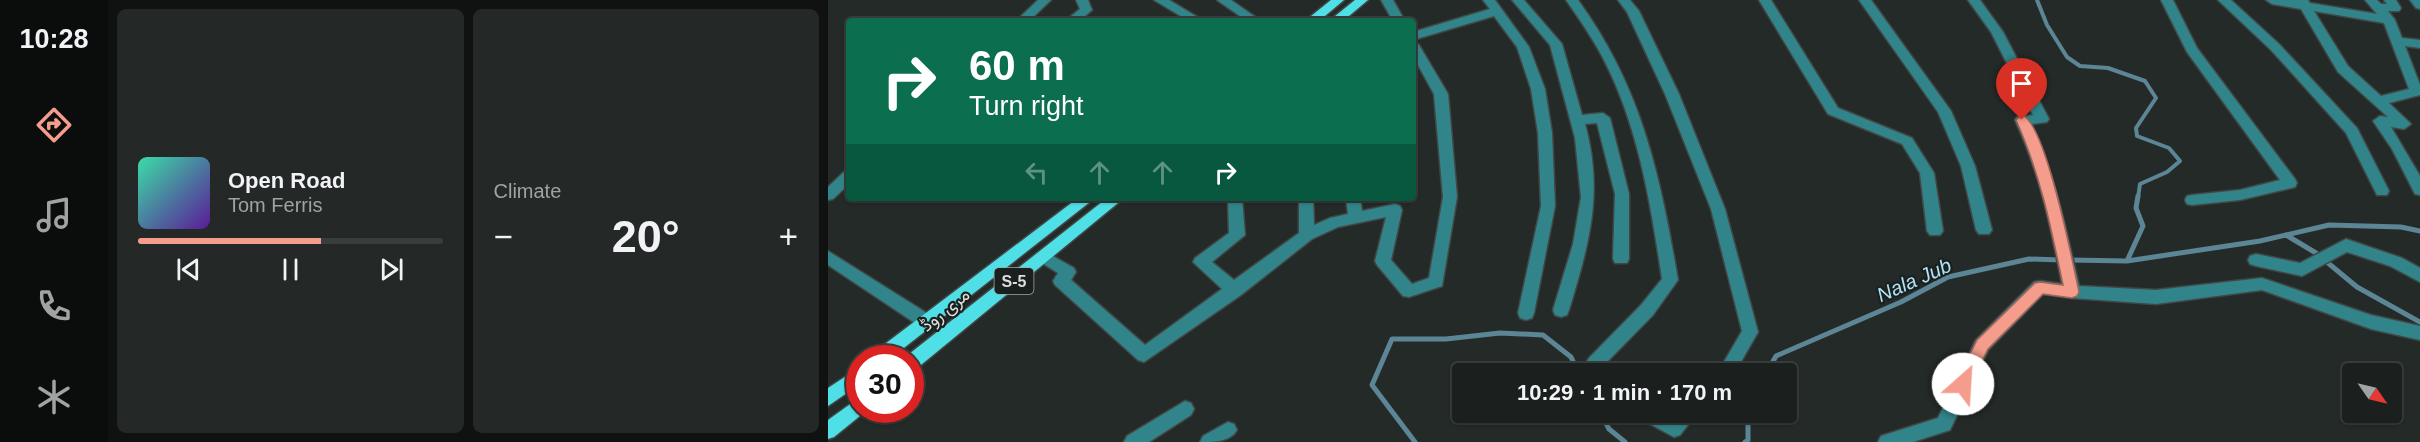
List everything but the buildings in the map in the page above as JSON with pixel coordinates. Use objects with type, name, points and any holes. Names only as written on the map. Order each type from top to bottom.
[{"type":"main road","points":[[1315,18],[1338,0]]},
{"type":"main road","points":[[1342,18],[1362,0]]},
{"type":"main road","name":"مری روڈ","points":[[896,345],[1084,201]]},
{"type":"main road","name":"مری روڈ","points":[[924,353],[1113,201]]},
{"type":"main road","points":[[828,399],[846,385]]},
{"type":"main road","points":[[828,431],[846,416]]},
{"type":"street","points":[[1025,18],[1045,0]]},
{"type":"street","points":[[1075,18],[1086,10],[1082,0]]},
{"type":"street","points":[[1160,0],[1193,18]]},
{"type":"street","points":[[1223,0],[1250,18]]},
{"type":"street","points":[[1387,0],[1397,18]]},
{"type":"street","points":[[1518,0],[1556,44],[1582,138],[1588,197],[1581,244],[1561,310]]},
{"type":"street","points":[[1572,0],[1582,13],[1625,89],[1657,196],[1670,280],[1647,310],[1595,363]]},
{"type":"street","points":[[1624,0],[1633,11],[1672,94],[1718,209],[1750,332],[1732,363]]},
{"type":"street","points":[[1765,0],[1833,111],[1907,141],[1927,172],[1935,231]]},
{"type":"street","points":[[1865,0],[1944,111],[1968,166],[1984,230]]},
{"type":"street","points":[[1974,0],[1997,32],[2042,119],[2022,120],[2037,152],[2053,202],[2072,292]]},
{"type":"street","points":[[2167,0],[2192,49],[2290,183],[2240,195],[2192,200]]},
{"type":"street","points":[[2224,0],[2275,47],[2352,131],[2382,191]]},
{"type":"street","points":[[2272,0],[2329,5],[2365,17],[2388,20]]},
{"type":"street","points":[[2353,0],[2365,17]]},
{"type":"street","points":[[2374,3],[2395,8],[2390,0]]},
{"type":"street","points":[[2416,0],[2420,5]]},
{"type":"street","points":[[2303,3],[2343,69],[2404,123],[2380,121],[2405,160],[2420,190]]},
{"type":"street","points":[[2374,3],[2388,20],[2416,92],[2379,100]]},
{"type":"street","points":[[1416,35],[1493,5],[1523,47],[1538,89],[1545,133],[1548,207],[1526,313]]},
{"type":"street","points":[[2397,41],[2420,44]]},
{"type":"street","points":[[1394,204],[1383,261],[1409,291],[1436,282],[1450,197],[1441,94],[1416,50]]},
{"type":"street","points":[[1577,120],[1603,118],[1622,194],[1621,259]]},
{"type":"street","points":[[2405,160],[2420,162]]},
{"type":"street","points":[[828,195],[846,179]]},
{"type":"street","points":[[1235,201],[1237,235],[1201,262],[1235,290]]},
{"type":"street","points":[[1306,201],[1308,235]]},
{"type":"street","points":[[1353,201],[1356,218]]},
{"type":"street","points":[[1044,257],[1068,272],[1061,281],[1144,355],[1308,235],[1335,222],[1356,218],[1394,204]]},
{"type":"street","points":[[2256,260],[2302,270],[2346,245],[2396,262],[2420,276]]},
{"type":"street","points":[[828,257],[927,322]]},
{"type":"street","points":[[1887,442],[1944,424],[1982,345],[2040,287],[2072,292],[2156,297],[2262,285],[2371,321],[2420,333]]},
{"type":"street","points":[[1133,442],[1185,409]]},
{"type":"street","points":[[1664,423],[1674,429],[1679,423]]},
{"type":"street","points":[[1209,442],[1228,430]]},
{"type":"waterway","name":"Nala Jub","points":[[2037,0],[2047,25],[2067,57],[2080,66],[2108,68],[2145,81],[2156,98],[2136,128],[2137,136],[2169,148],[2180,161],[2167,172],[2140,184],[2138,198]]},
{"type":"waterway","name":"Nala Jub","points":[[2127,261],[2143,226],[2136,208],[2138,196]]},
{"type":"waterway","name":"Nala Jub","points":[[2127,261],[2260,241],[2329,225],[2401,227],[2420,231]]},
{"type":"waterway","points":[[2286,235],[2316,253],[2357,287],[2420,322]]},
{"type":"waterway","name":"Nala Jub","points":[[1772,363],[1776,356],[1901,302],[1948,277],[2029,259],[2061,260]]},
{"type":"waterway","name":"Nala Jub","points":[[2070,260],[2127,261]]},
{"type":"waterway","name":"Nala Jub","points":[[1415,442],[1372,385],[1392,339],[1446,339],[1500,333],[1543,335],[1571,357],[1574,363]]},
{"type":"waterway","name":"Nala Jub","points":[[1606,423],[1609,429],[1625,442]]},
{"type":"waterway","name":"Nala Jub","points":[[1745,442],[1748,440],[1748,423]]},
{"type":"route","points":[[1963,384],[1982,345],[2040,287],[2072,292],[2053,202],[2037,152],[2022,120]]}]
